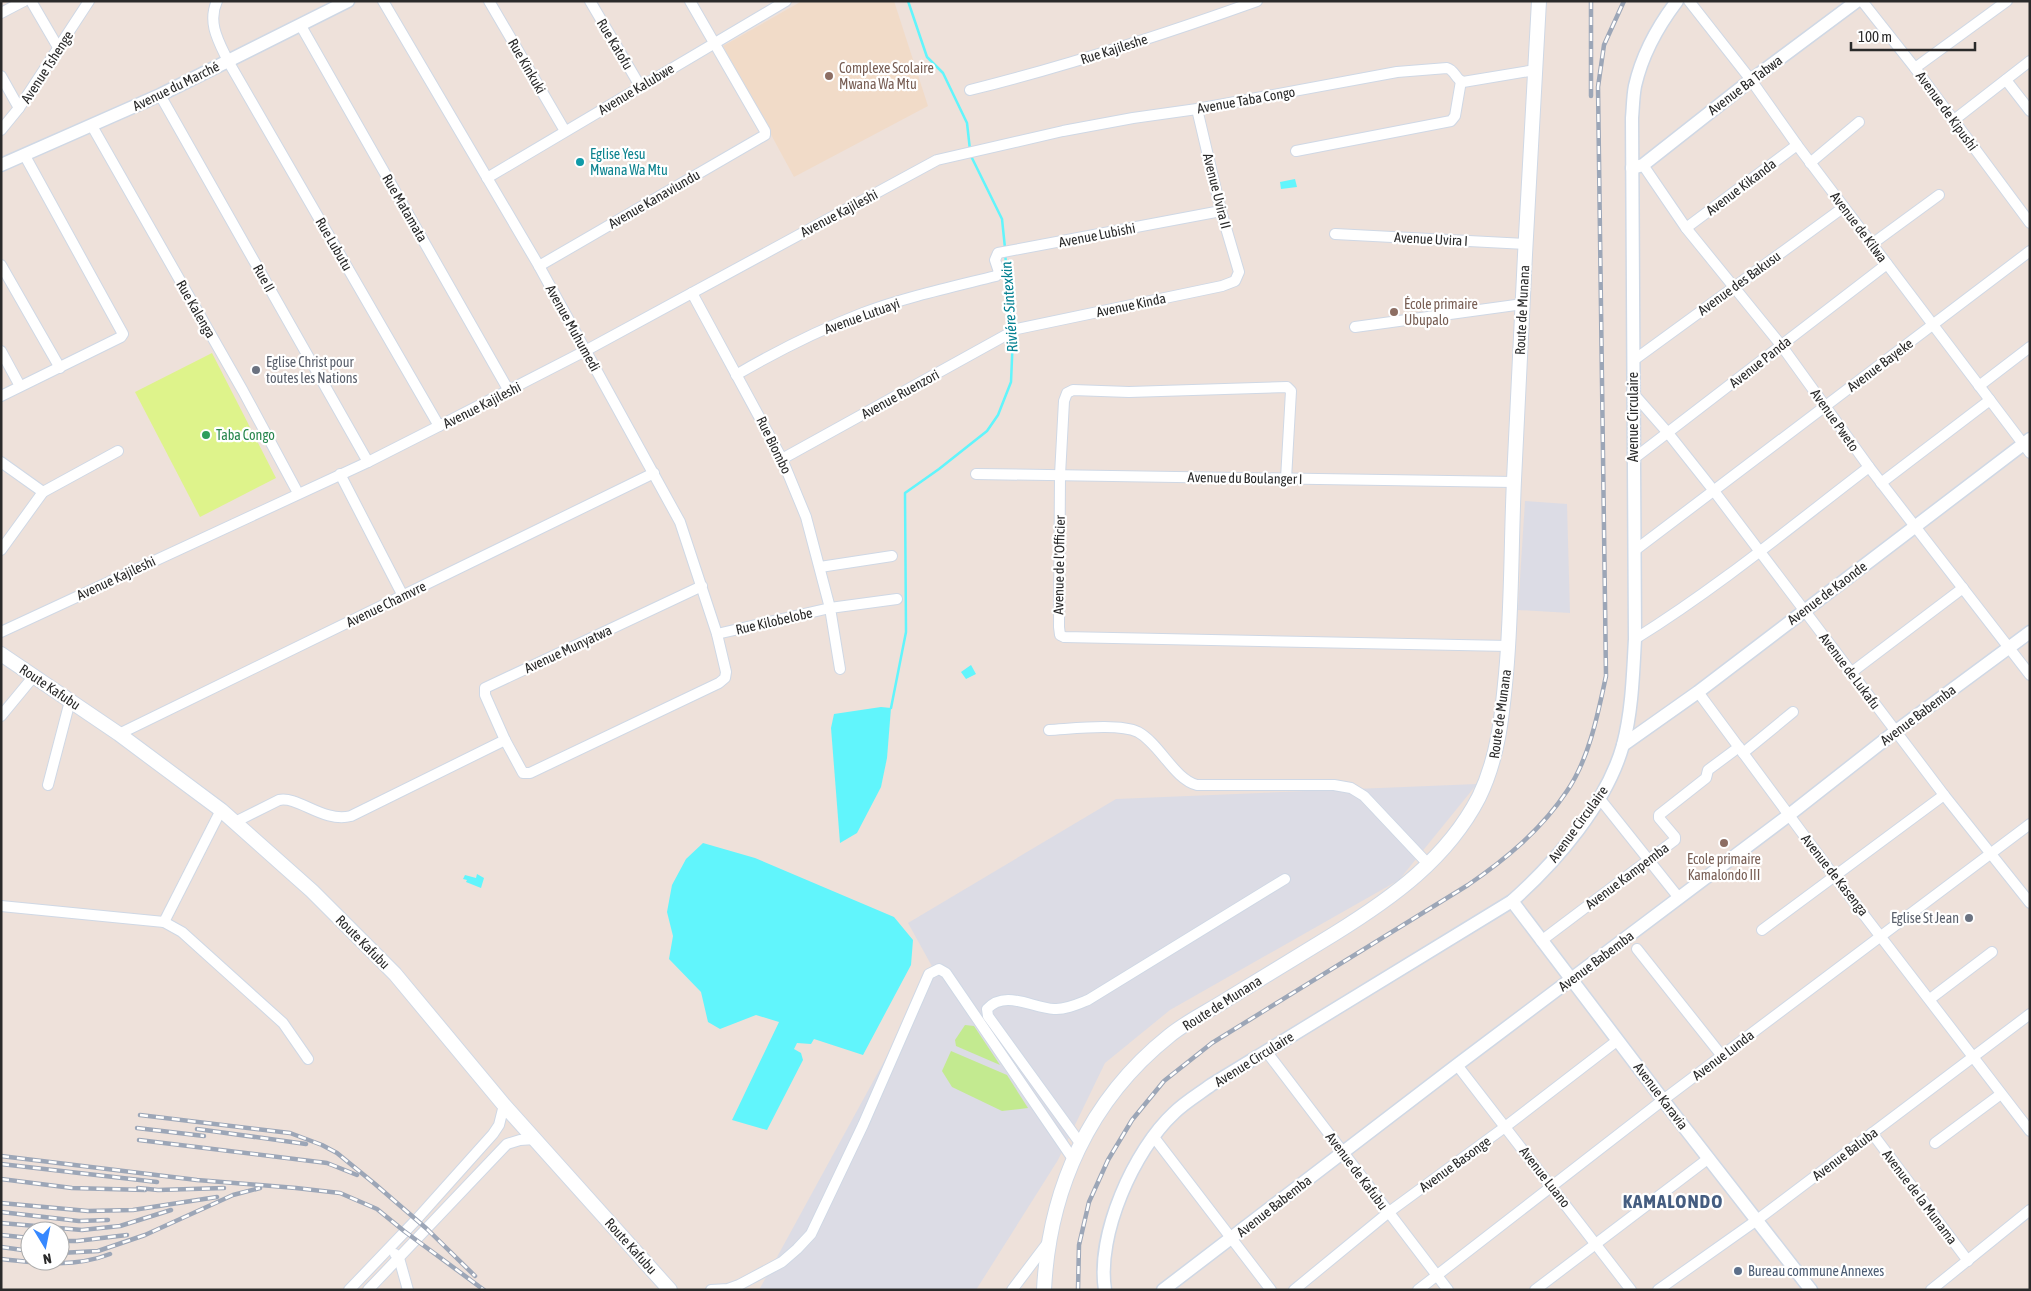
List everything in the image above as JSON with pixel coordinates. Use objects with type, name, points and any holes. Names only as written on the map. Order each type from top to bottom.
[{"type":"main road","name":"Route de Munana","points":[[1044,1290],[1054,1212],[1064,1181],[1080,1143],[1108,1099],[1135,1066],[1171,1034],[1360,918],[1407,884],[1428,865],[1459,830],[1488,776],[1495,756],[1503,712],[1509,646],[1514,482],[1539,1]]},
{"type":"main road","name":"Route Kafubu","points":[[1,654],[118,734],[221,810],[312,891],[395,974],[504,1105],[670,1290]]},
{"type":"street","points":[[1,13],[24,1]]},
{"type":"street","points":[[31,1],[59,48]]},
{"type":"street","name":"Avenue Tshenge","points":[[1,130],[19,108],[89,1]]},
{"type":"street","name":"Rue Lubutu","points":[[217,1],[214,7],[212,24],[218,42],[439,426]]},
{"type":"street","name":"Avenue du Marché","points":[[1,165],[160,95],[348,1]]},
{"type":"street","name":"Avenue Muhumedi","points":[[383,1],[539,266],[680,522],[717,634],[726,672],[725,678],[719,683],[527,774],[522,771],[505,740]]},
{"type":"street","name":"Rue Kinkuki","points":[[488,1],[565,131]]},
{"type":"street","name":"Rue Katofu","points":[[590,1],[640,86]]},
{"type":"street","points":[[690,1],[714,43]]},
{"type":"street","name":"Avenue Kalubwe","points":[[487,178],[786,1]]},
{"type":"street","name":"Rue Kajileshe","points":[[970,90],[1024,77],[1102,53],[1257,1]]},
{"type":"street","name":"Avenue Circulaire","points":[[1105,1290],[1106,1256],[1110,1225],[1124,1187],[1153,1136],[1174,1112],[1211,1085],[1512,900],[1537,879],[1554,860],[1600,799],[1613,774],[1623,745],[1631,698],[1635,639],[1632,392],[1637,166],[1632,118],[1635,86],[1645,55],[1655,34],[1677,1]]},
{"type":"street","name":"Avenue de Kilwa","points":[[1689,1],[1751,80],[1810,163],[1934,324],[1979,386],[2028,445]]},
{"type":"street","name":"Avenue Ba Tabwa","points":[[1637,166],[1857,1]]},
{"type":"street","name":"Avenue de Kipushi","points":[[1862,1],[1915,68],[2030,223]]},
{"type":"street","points":[[1915,68],[2008,1]]},
{"type":"street","name":"Rue Matamata","points":[[301,26],[509,391]]},
{"type":"street","name":"Avenue Kanaviundu","points":[[539,266],[687,179],[765,136],[765,131],[714,43]]},
{"type":"street","points":[[1954,120],[2030,61]]},
{"type":"street","name":"Avenue Taba Congo","points":[[952,156],[1063,131],[1197,110],[1397,72],[1447,68],[1461,81]]},
{"type":"street","points":[[1296,151],[1451,121],[1456,116],[1461,81],[1535,70]]},
{"type":"street","points":[[1,76],[19,108]]},
{"type":"street","points":[[2006,80],[2030,111]]},
{"type":"street","name":"Rue II","points":[[160,95],[368,462]]},
{"type":"street","name":"Avenue Uvira II","points":[[1197,110],[1221,210],[1239,272]]},
{"type":"street","points":[[1810,163],[1859,122]]},
{"type":"street","name":"Rue Kalenga","points":[[92,126],[243,391],[298,493]]},
{"type":"street","name":"Avenue Kikanda","points":[[1686,228],[1797,145]]},
{"type":"street","points":[[1,396],[121,337],[123,334],[25,156]]},
{"type":"street","name":"Avenue Kajileshi","points":[[1,632],[368,462],[585,351],[937,160],[952,156]]},
{"type":"street","name":"Avenue Pweto","points":[[1637,166],[1733,288],[1781,345],[1881,483],[2030,674]]},
{"type":"street","points":[[1872,244],[1939,195]]},
{"type":"street","name":"Avenue des Bakusu","points":[[1634,360],[1844,207]]},
{"type":"street","name":"Avenue Lubishi","points":[[996,276],[999,272],[995,260],[998,253],[1221,210]]},
{"type":"street","name":"Avenue Uvira I","points":[[1335,234],[1526,244]]},
{"type":"street","name":"Avenue Bayeke","points":[[1634,551],[2030,251]]},
{"type":"street","name":"Avenue Panda","points":[[1632,460],[1887,264]]},
{"type":"street","points":[[1,265],[60,368]]},
{"type":"street","name":"Avenue Kinda","points":[[1017,329],[1222,286],[1236,281],[1239,272]]},
{"type":"street","name":"Avenue Lutuayi","points":[[736,375],[773,353],[864,313],[916,296],[996,276]]},
{"type":"street","name":"Rue Biombo","points":[[692,293],[782,459],[806,517],[830,608],[840,669]]},
{"type":"street","points":[[1355,327],[1523,304]]},
{"type":"street","name":"Avenue Ruenzori","points":[[782,459],[1017,329]]},
{"type":"street","points":[[1979,386],[2030,347]]},
{"type":"street","points":[[1,350],[20,386]]},
{"type":"street","name":"Avenue de l'Officier","points":[[1286,479],[1290,391],[1287,387],[1153,391],[1073,390],[1065,396],[1060,475],[1059,633],[1064,637],[1509,646]]},
{"type":"street","name":"Avenue de Lukafu","points":[[1632,392],[1668,433],[1714,491],[1944,794],[2030,903]]},
{"type":"street","points":[[1881,483],[1990,400]]},
{"type":"street","name":"Avenue de Kaonde","points":[[1623,745],[1698,692],[1914,526],[2028,445]]},
{"type":"street","points":[[1,550],[43,492],[118,451]]},
{"type":"street","points":[[1,462],[43,492]]},
{"type":"street","points":[[1635,639],[1659,624],[1759,551],[1869,467]]},
{"type":"street","name":"Avenue Chamvre","points":[[118,734],[654,473]]},
{"type":"street","points":[[340,474],[403,596]]},
{"type":"street","name":"Avenue du Boulanger I","points":[[976,474],[1514,482]]},
{"type":"street","points":[[820,567],[892,556]]},
{"type":"street","name":"Avenue Munyatwa","points":[[505,740],[485,695],[485,688],[702,586]]},
{"type":"street","points":[[1852,672],[1963,588]]},
{"type":"street","name":"Rue Kilobelobe","points":[[717,634],[830,608],[897,599]]},
{"type":"street","name":"Avenue Babemba","points":[[1163,1290],[1457,1065],[1789,815],[1896,731],[2030,632]]},
{"type":"street","points":[[1,716],[34,676]]},
{"type":"street","name":"Avenue de Kasenga","points":[[1698,692],[1834,876],[2030,1130]]},
{"type":"street","points":[[48,785],[70,701]]},
{"type":"street","name":"Avenue Kampemba","points":[[1542,941],[1676,838],[1659,818],[1659,815],[1706,778],[1708,770],[1741,750],[1793,712]]},
{"type":"street","points":[[1049,730],[1117,728],[1134,731],[1148,740],[1188,782],[1198,785],[1334,785],[1351,788],[1364,796],[1428,865]]},
{"type":"street","points":[[235,822],[279,800],[286,799],[320,813],[342,818],[351,816],[505,740]]},
{"type":"street","points":[[1762,930],[1944,794]]},
{"type":"street","points":[[1600,799],[1679,898]]},
{"type":"street","points":[[164,922],[221,810]]},
{"type":"street","name":"Avenue Lunda","points":[[1418,1290],[1663,1100],[2030,824]]},
{"type":"street","points":[[1080,1143],[988,1016],[987,1009],[993,1002],[1012,999],[1054,1009],[1072,1006],[1088,1000],[1285,879]]},
{"type":"street","name":"Avenue Karavia","points":[[1512,900],[1663,1100],[1812,1290]]},
{"type":"street","points":[[1,906],[164,922],[182,932],[283,1023],[308,1059]]},
{"type":"street","points":[[1637,949],[1722,1056]]},
{"type":"street","points":[[1930,999],[1992,952]]},
{"type":"street","points":[[711,1290],[728,1289],[739,1285],[782,1262],[810,1234],[863,1125],[929,974],[939,969],[946,973],[1074,1158]]},
{"type":"street","name":"Avenue Baluba","points":[[1658,1290],[1757,1220],[2030,1014]]},
{"type":"street","name":"Avenue Basonge","points":[[1294,1290],[1389,1212],[1505,1127],[1618,1040]]},
{"type":"street","name":"Avenue de Kafubu","points":[[1266,1051],[1448,1290]]},
{"type":"street","name":"Avenue Luano","points":[[1457,1065],[1631,1290]]},
{"type":"street","points":[[1935,1143],[2002,1094]]},
{"type":"street","points":[[349,1290],[493,1134],[499,1125],[504,1105]]},
{"type":"street","name":"Avenue de la Munama","points":[[1872,1134],[1968,1261]]},
{"type":"street","points":[[1153,1136],[1271,1290]]},
{"type":"street","points":[[368,1290],[506,1144],[520,1140],[536,1139]]},
{"type":"street","points":[[1535,1290],[1709,1158]]},
{"type":"street","points":[[1931,1290],[2030,1210]]},
{"type":"street","points":[[1012,1290],[1049,1240]]},
{"type":"street","points":[[389,1247],[399,1258],[408,1290]]},
{"type":"shaded area","name":"Complexe Scolaire Mwana Wa Mtu","points":[[802,1],[894,1],[928,106],[794,177],[723,46]]},
{"type":"shaded area","points":[[1525,501],[1567,504],[1570,613],[1518,610]]},
{"type":"shaded area","points":[[1477,784],[1399,880],[1170,1010],[1105,1063],[1058,1160],[976,1290],[759,1290],[934,970],[908,923],[1116,799]]},
{"type":"green space","name":"Taba Congo","points":[[212,353],[276,478],[200,517],[135,392]]},
{"type":"green space","points":[[965,1025],[974,1026],[1000,1065],[956,1046],[955,1040]]},
{"type":"green space","points":[[951,1051],[1007,1075],[1028,1108],[1002,1111],[952,1087],[942,1071]]},
{"type":"water","points":[[1295,179],[1297,187],[1281,189],[1280,182]]},
{"type":"water","points":[[971,665],[976,674],[966,679],[961,672]]},
{"type":"water","points":[[881,707],[891,708],[887,758],[881,787],[857,833],[840,843],[831,728],[834,714]]},
{"type":"water","points":[[703,843],[755,858],[894,917],[913,940],[911,965],[863,1055],[814,1039],[811,1044],[797,1043],[794,1049],[801,1053],[803,1060],[767,1130],[732,1120],[779,1022],[756,1015],[720,1029],[708,1022],[701,992],[669,959],[673,936],[667,912],[672,885],[686,859]]},
{"type":"water","points":[[477,874],[484,878],[481,888],[463,879],[465,875],[476,878]]},
{"type":"waterway","name":"Riviére Sintexkin","points":[[908,1],[927,57],[943,73],[967,123],[970,150]]},
{"type":"waterway","name":"Riviére Sintexkin","points":[[971,156],[1002,219],[1005,248]]},
{"type":"waterway","name":"Riviére Sintexkin","points":[[1005,253],[1012,327]]},
{"type":"waterway","name":"Riviére Sintexkin","points":[[891,708],[906,632],[905,493],[987,431],[998,415],[1011,382],[1013,335]]},
{"type":"railway","points":[[1591,1],[1591,96]]},
{"type":"railway","points":[[1078,1290],[1079,1245],[1089,1202],[1108,1160],[1132,1120],[1164,1081],[1212,1043],[1468,885],[1496,865],[1522,843],[1557,805],[1575,778],[1587,751],[1600,706],[1606,676],[1598,87],[1604,45],[1624,1]]},
{"type":"railway","points":[[140,1115],[290,1133],[322,1145],[337,1153],[375,1184],[427,1229],[475,1276]]},
{"type":"railway","points":[[137,1128],[204,1136]]},
{"type":"railway","points":[[197,1129],[306,1144]]},
{"type":"railway","points":[[139,1140],[327,1163],[357,1175]]},
{"type":"railway","points":[[1,1156],[197,1180],[340,1193],[377,1209],[484,1290]]},
{"type":"railway","points":[[1,1164],[157,1182]]},
{"type":"railway","points":[[1,1179],[72,1188],[145,1190]]},
{"type":"railway","points":[[138,1188],[158,1190],[224,1188]]},
{"type":"railway","points":[[70,1252],[98,1251],[145,1235],[233,1195],[260,1188]]},
{"type":"railway","points":[[1,1203],[88,1211],[133,1210],[217,1197]]},
{"type":"railway","points":[[1,1223],[82,1230],[120,1226],[171,1210]]},
{"type":"railway","points":[[1,1212],[79,1221],[108,1220]]},
{"type":"railway","points":[[1,1235],[20,1237]]},
{"type":"railway","points":[[70,1241],[127,1235]]},
{"type":"railway","points":[[1,1247],[20,1250]]},
{"type":"railway","points":[[1,1259],[42,1263],[69,1263],[110,1254]]},
{"type":"place","name":"Complexe Scolaire Mwana Wa Mtu","points":[[829,76]]},
{"type":"place","name":"Eglise Yesu Mwana Wa Mtu","points":[[580,162]]},
{"type":"place","name":"École primaire Ubupalo","points":[[1394,312]]},
{"type":"place","name":"Eglise Christ pour toutes les Nations","points":[[256,370]]},
{"type":"place","name":"Taba Congo","points":[[206,435]]},
{"type":"place","name":"Ecole primaire Kamalondo III","points":[[1724,843]]},
{"type":"place","name":"Eglise St Jean","points":[[1969,918]]},
{"type":"place","name":"Bureau commune Annexes","points":[[1738,1271]]},
{"type":"district","name":"KAMALONDO","points":[[1673,1201]]}]
